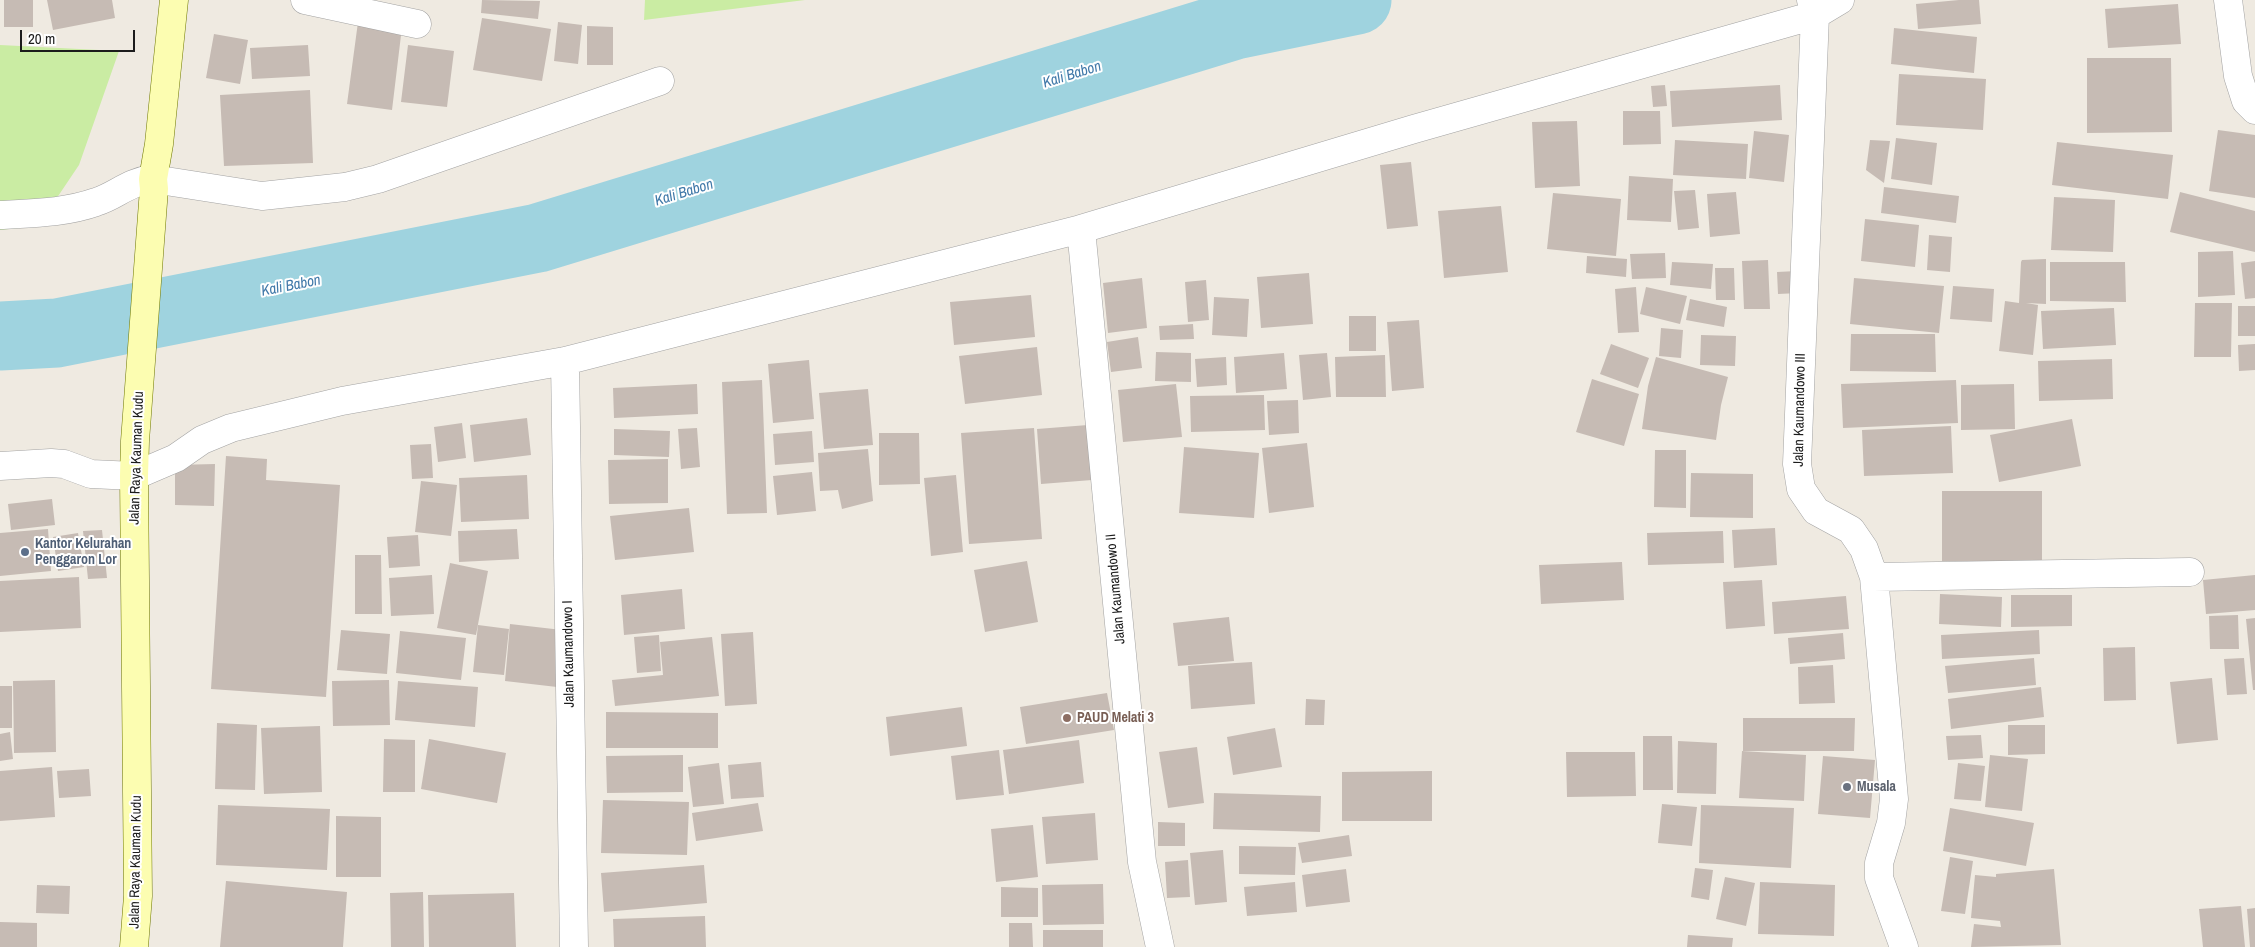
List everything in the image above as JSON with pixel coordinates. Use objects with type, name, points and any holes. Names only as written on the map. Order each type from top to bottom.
[{"type":"street","name":"Jalan Raya Kauman Kudu","points":[[134,947],[138,860],[135,441],[153,184],[174,0]]},
{"type":"street","points":[[305,0],[417,24]]},
{"type":"street","points":[[0,466],[51,462],[64,464],[91,474],[134,476],[176,458],[202,440],[231,428],[342,401],[565,361],[1081,230],[1840,0]]},
{"type":"street","points":[[2228,0],[2238,76],[2246,101],[2255,110]]},
{"type":"street","name":"Jalan Kaumandowo III","points":[[1813,7],[1797,464],[1801,489],[1816,511],[1851,530],[1864,549],[1874,577],[1894,799],[1891,824],[1879,863],[1879,878],[1904,947]]},
{"type":"street","points":[[0,215],[74,208],[98,202],[136,181],[262,196],[345,187],[386,176],[660,82]]},
{"type":"street","name":"Jalan Kaumandowo II","points":[[1081,230],[1142,862],[1160,947]]},
{"type":"street","name":"Jalan Kaumandowo I","points":[[565,361],[574,947]]},
{"type":"street","points":[[1874,577],[2190,572]]},
{"type":"green space","points":[[645,0],[805,0],[644,20]]},
{"type":"green space","points":[[0,45],[119,51],[79,165],[38,226],[0,230]]},
{"type":"building","points":[[4,0],[33,0],[33,27],[4,27]]},
{"type":"building","points":[[47,0],[112,0],[115,18],[53,30]]},
{"type":"building","points":[[482,0],[540,1],[538,19],[481,13]]},
{"type":"building","points":[[1979,0],[1981,24],[1918,29],[1916,4]]},
{"type":"building","points":[[2178,4],[2181,44],[2108,48],[2105,9]]},
{"type":"building","points":[[482,18],[551,29],[542,81],[473,70]]},
{"type":"building","points":[[358,22],[402,27],[392,110],[347,104]]},
{"type":"building","points":[[558,22],[582,25],[578,64],[554,61]]},
{"type":"building","points":[[587,26],[613,27],[613,65],[587,65]]},
{"type":"building","points":[[1894,28],[1977,37],[1974,73],[1891,64]]},
{"type":"building","points":[[214,34],[248,40],[240,84],[206,78]]},
{"type":"building","points":[[308,45],[310,76],[252,79],[250,48]]},
{"type":"building","points":[[408,45],[454,51],[447,107],[401,102]]},
{"type":"building","points":[[2087,58],[2171,58],[2172,132],[2087,133]]},
{"type":"building","points":[[1899,74],[1986,79],[1983,130],[1896,125]]},
{"type":"building","points":[[1665,85],[1667,106],[1653,107],[1651,86]]},
{"type":"building","points":[[1780,85],[1782,120],[1672,127],[1670,91]]},
{"type":"building","points":[[310,90],[313,163],[224,166],[220,95]]},
{"type":"building","points":[[1623,111],[1660,111],[1661,144],[1623,145]]},
{"type":"building","points":[[1577,121],[1580,186],[1535,188],[1532,122]]},
{"type":"building","points":[[2218,130],[2255,135],[2255,198],[2209,191]]},
{"type":"building","points":[[1754,131],[1789,135],[1784,182],[1749,178]]},
{"type":"building","points":[[1896,138],[1937,143],[1932,185],[1891,179]]},
{"type":"building","points":[[1675,140],[1748,144],[1746,179],[1673,175]]},
{"type":"building","points":[[1870,140],[1890,141],[1884,183],[1866,170]]},
{"type":"building","points":[[2057,142],[2173,155],[2168,199],[2052,185]]},
{"type":"building","points":[[1411,162],[1418,226],[1387,229],[1380,165]]},
{"type":"building","points":[[1629,176],[1673,179],[1671,222],[1627,220]]},
{"type":"building","points":[[1884,187],[1959,196],[1956,223],[1881,213]]},
{"type":"building","points":[[1695,190],[1699,228],[1678,230],[1674,191]]},
{"type":"building","points":[[1736,192],[1740,234],[1710,237],[1707,194]]},
{"type":"building","points":[[2180,192],[2255,211],[2255,252],[2170,232]]},
{"type":"building","points":[[1553,193],[1621,199],[1616,256],[1547,249]]},
{"type":"building","points":[[2054,197],[2115,200],[2113,252],[2051,250]]},
{"type":"building","points":[[1501,206],[1508,272],[1444,278],[1438,211]]},
{"type":"building","points":[[1865,219],[1919,225],[1915,267],[1861,261]]},
{"type":"building","points":[[1929,235],[1952,237],[1950,272],[1927,270]]},
{"type":"building","points":[[2233,251],[2235,295],[2198,297],[2198,252]]},
{"type":"building","points":[[1665,253],[1666,278],[1632,279],[1630,254]]},
{"type":"building","points":[[1587,256],[1627,259],[1626,277],[1586,273]]},
{"type":"building","points":[[2046,259],[2046,304],[2026,303],[2038,305],[2033,355],[1999,351],[2005,301],[2019,303],[2022,260]]},
{"type":"building","points":[[1768,260],[1770,309],[1744,309],[1742,261]]},
{"type":"building","points":[[2255,261],[2255,298],[2245,299],[2241,263]]},
{"type":"building","points":[[1672,262],[1713,264],[1711,289],[1670,285]]},
{"type":"building","points":[[2050,262],[2125,262],[2126,302],[2050,301]]},
{"type":"building","points":[[1715,268],[1734,268],[1735,300],[1716,300]]},
{"type":"building","points":[[1797,271],[1799,293],[1778,294],[1777,272]]},
{"type":"building","points":[[1309,273],[1313,324],[1261,328],[1257,277]]},
{"type":"building","points":[[1142,278],[1147,328],[1108,333],[1103,283]]},
{"type":"building","points":[[1854,278],[1944,286],[1939,333],[1850,324]]},
{"type":"building","points":[[1206,280],[1209,320],[1188,322],[1185,282]]},
{"type":"building","points":[[1953,286],[1994,289],[1992,322],[1950,319]]},
{"type":"building","points":[[1636,287],[1639,332],[1618,333],[1615,289]]},
{"type":"building","points":[[1646,287],[1687,296],[1680,324],[1640,314]]},
{"type":"building","points":[[1031,295],[1035,337],[954,345],[950,302]]},
{"type":"building","points":[[1214,297],[1249,299],[1247,337],[1212,335]]},
{"type":"building","points":[[1690,299],[1727,307],[1724,327],[1686,320]]},
{"type":"building","points":[[2195,303],[2232,303],[2231,357],[2194,357]]},
{"type":"building","points":[[2238,306],[2255,306],[2255,336],[2238,336]]},
{"type":"building","points":[[2114,308],[2116,345],[2043,349],[2041,311]]},
{"type":"building","points":[[1349,316],[1376,316],[1376,351],[1349,351]]},
{"type":"building","points":[[1419,320],[1424,388],[1392,391],[1387,322]]},
{"type":"building","points":[[1193,324],[1194,339],[1160,340],[1159,326]]},
{"type":"building","points":[[1661,328],[1683,330],[1681,358],[1659,356]]},
{"type":"building","points":[[1851,334],[1935,334],[1936,372],[1850,371]]},
{"type":"building","points":[[1701,335],[1736,336],[1735,366],[1700,365]]},
{"type":"building","points":[[1138,337],[1142,368],[1111,372],[1107,342]]},
{"type":"building","points":[[1611,344],[1649,358],[1638,388],[1600,374]]},
{"type":"building","points":[[2255,344],[2255,370],[2239,371],[2238,345]]},
{"type":"building","points":[[1037,347],[1042,395],[965,404],[959,356]]},
{"type":"building","points":[[1156,352],[1191,353],[1191,382],[1155,381]]},
{"type":"building","points":[[1284,353],[1287,389],[1236,393],[1234,357]]},
{"type":"building","points":[[1327,353],[1331,397],[1303,400],[1299,355]]},
{"type":"building","points":[[1385,355],[1386,397],[1336,397],[1335,357]]},
{"type":"building","points":[[1226,357],[1227,385],[1197,387],[1195,359]]},
{"type":"building","points":[[1656,357],[1728,377],[1721,405],[1716,440],[1642,429],[1648,386]]},
{"type":"building","points":[[2112,359],[2113,399],[2039,401],[2038,361]]},
{"type":"building","points":[[809,360],[814,419],[773,423],[768,364]]},
{"type":"building","points":[[1592,379],[1639,394],[1624,446],[1576,432]]},
{"type":"building","points":[[762,380],[767,513],[727,514],[722,382]]},
{"type":"building","points":[[1956,380],[1958,423],[1843,428],[1841,384]]},
{"type":"building","points":[[697,384],[698,414],[614,418],[613,388]]},
{"type":"building","points":[[1176,384],[1182,437],[1123,442],[1118,390]]},
{"type":"building","points":[[2014,384],[2015,429],[1961,430],[1961,385]]},
{"type":"building","points":[[868,389],[873,445],[824,449],[819,393]]},
{"type":"building","points":[[1264,395],[1265,430],[1191,432],[1190,396]]},
{"type":"building","points":[[1298,400],[1299,433],[1269,435],[1267,401]]},
{"type":"building","points":[[527,418],[531,455],[474,462],[470,425]]},
{"type":"building","points":[[2072,419],[2081,466],[1999,482],[1990,435]]},
{"type":"building","points":[[462,423],[466,458],[438,462],[434,427]]},
{"type":"building","points":[[1088,425],[1092,480],[1041,484],[1037,429]]},
{"type":"building","points":[[1951,426],[1953,473],[1864,476],[1862,430]]},
{"type":"building","points":[[697,428],[700,467],[681,469],[678,429]]},
{"type":"building","points":[[1034,428],[1042,539],[969,544],[961,433]]},
{"type":"building","points":[[614,429],[670,431],[669,457],[614,455]]},
{"type":"building","points":[[812,431],[814,462],[775,465],[773,434]]},
{"type":"building","points":[[879,433],[919,433],[920,484],[879,485]]},
{"type":"building","points":[[1307,443],[1314,507],[1269,513],[1262,448]]},
{"type":"building","points":[[431,444],[433,478],[412,479],[410,445]]},
{"type":"building","points":[[1184,447],[1259,453],[1254,518],[1179,513]]},
{"type":"building","points":[[868,449],[873,501],[842,509],[838,490],[820,491],[818,453]]},
{"type":"building","points":[[1655,450],[1686,450],[1686,508],[1654,507]]},
{"type":"building","points":[[226,456],[267,459],[266,480],[340,485],[326,697],[211,689]]},
{"type":"building","points":[[668,459],[668,503],[609,504],[608,460]]},
{"type":"building","points":[[215,464],[214,506],[175,505],[175,465]]},
{"type":"building","points":[[812,472],[816,511],[777,515],[773,476]]},
{"type":"building","points":[[1691,473],[1753,474],[1753,518],[1690,517]]},
{"type":"building","points":[[527,475],[529,519],[461,522],[459,478]]},
{"type":"building","points":[[956,475],[963,552],[931,556],[924,478]]},
{"type":"building","points":[[421,481],[457,485],[451,536],[415,532]]},
{"type":"building","points":[[1942,491],[2042,491],[2042,561],[1942,561]]},
{"type":"building","points":[[52,499],[55,525],[11,530],[8,504]]},
{"type":"building","points":[[689,508],[694,552],[615,560],[610,516]]},
{"type":"building","points":[[1775,528],[1777,565],[1734,568],[1732,530]]},
{"type":"building","name":"Kantor Kelurahan Penggaron Lor","points":[[48,529],[51,571],[0,576],[0,533]]},
{"type":"building","points":[[517,529],[519,559],[459,562],[458,531]]},
{"type":"building","points":[[102,530],[107,578],[88,579],[83,531]]},
{"type":"building","points":[[1723,531],[1724,563],[1648,565],[1647,533]]},
{"type":"building","points":[[78,533],[84,567],[58,571],[53,537]]},
{"type":"building","points":[[418,535],[420,566],[389,568],[387,537]]},
{"type":"building","points":[[355,555],[381,555],[382,614],[355,614]]},
{"type":"building","points":[[1027,561],[1038,622],[985,632],[974,570]]},
{"type":"building","points":[[1622,562],[1624,600],[1541,604],[1539,565]]},
{"type":"building","points":[[450,563],[488,571],[476,635],[437,628]]},
{"type":"building","points":[[432,575],[434,614],[391,616],[389,578]]},
{"type":"building","points":[[2255,575],[2255,610],[2206,614],[2203,580]]},
{"type":"building","points":[[79,577],[81,628],[0,632],[0,581]]},
{"type":"building","points":[[1762,580],[1765,626],[1726,629],[1723,582]]},
{"type":"building","points":[[682,589],[685,629],[624,635],[621,595]]},
{"type":"building","points":[[1940,594],[2002,597],[2001,627],[1939,624]]},
{"type":"building","points":[[2011,595],[2072,595],[2072,626],[2011,627]]},
{"type":"building","points":[[1846,596],[1849,629],[1774,634],[1772,602]]},
{"type":"building","points":[[2238,615],[2239,649],[2210,649],[2209,616]]},
{"type":"building","points":[[1229,617],[1234,661],[1178,666],[1173,623]]},
{"type":"building","points":[[2255,618],[2255,690],[2253,690],[2246,619]]},
{"type":"building","points":[[510,624],[562,630],[557,687],[505,681]]},
{"type":"building","points":[[478,625],[509,629],[504,675],[473,672]]},
{"type":"building","points":[[341,630],[390,634],[387,674],[337,670]]},
{"type":"building","points":[[2039,630],[2040,654],[1942,659],[1941,635]]},
{"type":"building","points":[[400,631],[466,638],[461,680],[396,673]]},
{"type":"building","points":[[753,632],[757,704],[725,706],[721,634]]},
{"type":"building","points":[[1843,633],[1845,659],[1790,664],[1788,638]]},
{"type":"building","points":[[659,635],[661,671],[637,673],[634,637]]},
{"type":"building","points":[[712,637],[719,696],[615,706],[612,680],[663,675],[660,642]]},
{"type":"building","points":[[2135,647],[2136,700],[2104,701],[2103,648]]},
{"type":"building","points":[[2034,658],[2036,685],[1948,693],[1945,666]]},
{"type":"building","points":[[2244,658],[2247,694],[2227,695],[2224,659]]},
{"type":"building","points":[[1252,662],[1255,704],[1191,709],[1188,666]]},
{"type":"building","points":[[1833,665],[1835,703],[1799,704],[1798,667]]},
{"type":"building","points":[[2212,678],[2218,740],[2177,744],[2170,682]]},
{"type":"building","points":[[55,680],[56,752],[14,753],[13,681]]},
{"type":"building","points":[[389,680],[390,725],[333,726],[332,681]]},
{"type":"building","points":[[398,681],[478,687],[475,727],[395,720]]},
{"type":"building","points":[[0,686],[12,686],[12,728],[0,728]]},
{"type":"building","points":[[2041,687],[2044,717],[1951,729],[1948,699]]},
{"type":"building","name":"PAUD Melati 3","points":[[1107,693],[1114,730],[1026,744],[1020,707]]},
{"type":"building","points":[[1306,699],[1325,700],[1324,725],[1305,725]]},
{"type":"building","points":[[962,707],[967,746],[890,756],[886,717]]},
{"type":"building","points":[[606,712],[718,713],[718,748],[606,748]]},
{"type":"building","points":[[1743,718],[1855,718],[1854,751],[1743,751]]},
{"type":"building","points":[[217,723],[257,725],[255,790],[215,789]]},
{"type":"building","points":[[2008,725],[2045,725],[2045,754],[2008,755]]},
{"type":"building","points":[[320,726],[322,792],[264,794],[261,728]]},
{"type":"building","points":[[1275,728],[1282,767],[1233,775],[1227,737]]},
{"type":"building","points":[[10,732],[13,759],[0,761],[0,734]]},
{"type":"building","points":[[1981,735],[1983,758],[1948,760],[1946,736]]},
{"type":"building","points":[[1643,736],[1672,736],[1673,790],[1643,790]]},
{"type":"building","points":[[384,739],[415,740],[415,792],[383,792]]},
{"type":"building","points":[[429,739],[506,753],[497,803],[421,789]]},
{"type":"building","points":[[1079,740],[1084,783],[1009,794],[1003,750]]},
{"type":"building","points":[[1678,741],[1717,743],[1716,794],[1677,793]]},
{"type":"building","points":[[1197,747],[1204,803],[1168,808],[1159,752]]},
{"type":"building","points":[[999,750],[1004,795],[956,800],[951,756]]},
{"type":"building","points":[[1742,751],[1806,755],[1804,801],[1739,798]]},
{"type":"building","points":[[1566,752],[1635,752],[1636,796],[1567,797]]},
{"type":"building","points":[[683,755],[683,792],[607,793],[606,756]]},
{"type":"building","points":[[1990,755],[2028,759],[2022,811],[1985,807]]},
{"type":"building","name":"Musala","points":[[1823,756],[1875,760],[1870,818],[1818,814]]},
{"type":"building","points":[[761,762],[764,797],[731,799],[728,765]]},
{"type":"building","points":[[719,763],[724,804],[693,807],[688,767]]},
{"type":"building","points":[[1958,763],[1985,766],[1981,801],[1954,799]]},
{"type":"building","points":[[52,767],[55,817],[0,821],[0,771]]},
{"type":"building","points":[[89,769],[91,796],[59,798],[57,771]]},
{"type":"building","points":[[1432,771],[1432,821],[1342,821],[1342,772]]},
{"type":"building","points":[[1214,793],[1321,796],[1320,832],[1213,829]]},
{"type":"building","points":[[603,800],[689,802],[687,855],[601,853]]},
{"type":"building","points":[[758,803],[763,831],[696,841],[692,813]]},
{"type":"building","points":[[1662,804],[1697,807],[1692,846],[1658,843]]},
{"type":"building","points":[[218,805],[330,809],[327,870],[216,865]]},
{"type":"building","points":[[1701,805],[1794,808],[1791,868],[1699,863]]},
{"type":"building","points":[[1950,808],[2034,823],[2026,866],[1943,851]]},
{"type":"building","points":[[1095,813],[1098,860],[1046,864],[1042,817]]},
{"type":"building","points":[[336,816],[381,817],[381,877],[336,877]]},
{"type":"building","points":[[1158,822],[1185,823],[1185,846],[1158,846]]},
{"type":"building","points":[[1033,825],[1038,877],[996,882],[991,829]]},
{"type":"building","points":[[1349,835],[1352,856],[1302,863],[1298,843]]},
{"type":"building","points":[[1239,846],[1296,847],[1295,875],[1239,874]]},
{"type":"building","points":[[1223,850],[1227,902],[1195,905],[1190,853]]},
{"type":"building","points":[[1950,857],[1973,861],[1965,914],[1941,911]]},
{"type":"building","points":[[1188,860],[1190,897],[1167,898],[1165,862]]},
{"type":"building","points":[[704,865],[707,903],[604,912],[601,873]]},
{"type":"building","points":[[1695,868],[1713,870],[1709,900],[1691,897]]},
{"type":"building","points":[[1346,869],[1350,902],[1306,907],[1302,875]]},
{"type":"building","points":[[2054,869],[2061,945],[1971,947],[1974,924],[2001,927],[2000,921],[1971,918],[1975,875],[1996,877],[1996,874]]},
{"type":"building","points":[[1725,877],[1755,883],[1746,926],[1716,919]]},
{"type":"building","points":[[226,881],[347,892],[343,947],[220,947]]},
{"type":"building","points":[[1295,882],[1297,912],[1247,916],[1244,887]]},
{"type":"building","points":[[1760,882],[1835,885],[1834,936],[1758,934]]},
{"type":"building","points":[[1103,884],[1104,924],[1043,925],[1042,885]]},
{"type":"building","points":[[37,885],[70,886],[69,914],[36,913]]},
{"type":"building","points":[[1001,887],[1038,888],[1038,917],[1001,917]]},
{"type":"building","points":[[423,892],[424,947],[391,947],[390,893]]},
{"type":"building","points":[[514,893],[516,947],[429,947],[428,895]]},
{"type":"building","points":[[2241,906],[2245,947],[2203,947],[2199,909]]},
{"type":"building","points":[[2255,908],[2255,947],[2250,947],[2247,909]]},
{"type":"building","points":[[705,916],[706,947],[614,947],[613,919]]},
{"type":"building","points":[[0,922],[37,923],[37,947],[0,947]]},
{"type":"building","points":[[1009,923],[1032,923],[1033,947],[1009,947]]},
{"type":"building","points":[[1043,930],[1103,930],[1103,947],[1043,947]]},
{"type":"building","points":[[1688,935],[1733,938],[1732,947],[1687,947]]},
{"type":"waterway","name":"Kali Babon","points":[[0,336],[57,333],[538,238],[1235,25],[1357,0]]},
{"type":"place","name":"Kantor Kelurahan Penggaron Lor","points":[[25,552]]},
{"type":"place","name":"PAUD Melati 3","points":[[1067,718]]},
{"type":"place","name":"Musala","points":[[1847,787]]}]
